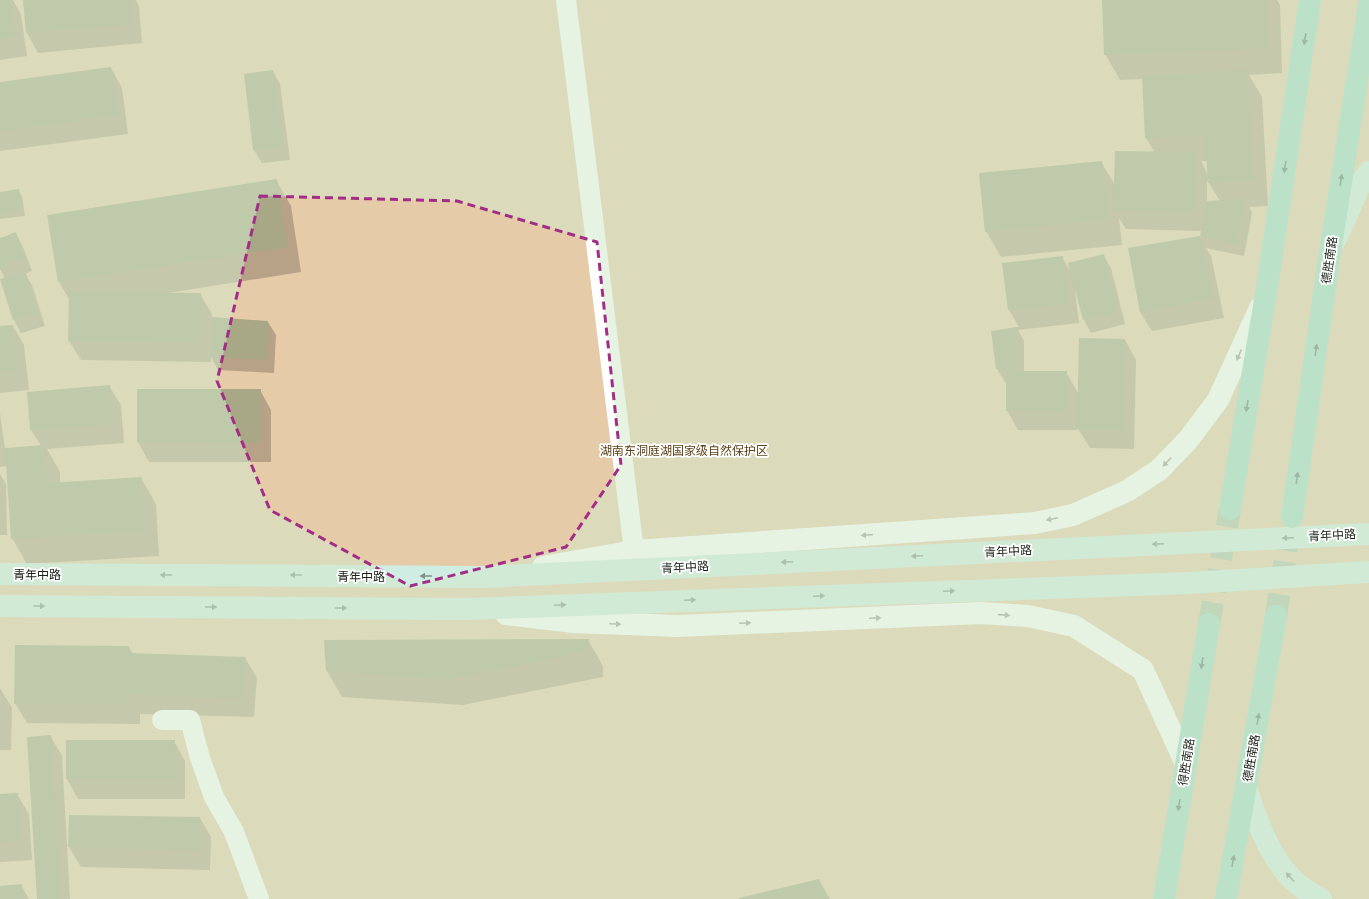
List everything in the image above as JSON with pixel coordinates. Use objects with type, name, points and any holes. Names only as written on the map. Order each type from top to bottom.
[{"type":"main road","points":[[1230,509],[1266,294],[1310,0]]},
{"type":"main road","name":"德胜南路","points":[[1292,517],[1330,253],[1369,4]]},
{"type":"main road","points":[[1330,253],[1360,185],[1369,172]]},
{"type":"main road","name":"青年中路","points":[[0,574],[484,577],[1369,534]]},
{"type":"main road","points":[[0,606],[465,608],[1189,583],[1369,572]]},
{"type":"main road","name":"德胜南路","points":[[1226,899],[1276,616]]},
{"type":"main road","name":"得胜南路","points":[[1164,899],[1209,624]]},
{"type":"main road","points":[[1246,788],[1265,838],[1284,870],[1294,882],[1322,899]]},
{"type":"street","points":[[566,0],[634,551]]},
{"type":"street","points":[[484,577],[634,551],[1035,523],[1073,515],[1127,491],[1146,479],[1159,470],[1188,440],[1218,400],[1266,294]]},
{"type":"street","points":[[465,608],[573,622],[678,626],[981,613],[1028,616],[1074,626],[1143,670],[1186,764]]},
{"type":"street","points":[[162,720],[190,720],[200,758],[214,797],[234,832],[259,899]]},
{"type":"highlighted area","points":[[260,196],[457,201],[597,242],[621,465],[566,547],[410,586],[270,510],[217,381]]},
{"type":"green space","name":"湖南东洞庭湖国家级自然保护区","points":[[0,0],[1369,0],[1369,899],[0,899]]},
{"type":"building","points":[[0,0],[11,0],[16,37],[0,39]]},
{"type":"building","points":[[23,0],[130,0],[132,24],[26,33]]},
{"type":"building","points":[[1102,0],[1266,0],[1268,48],[1104,55]]},
{"type":"building","points":[[111,67],[118,115],[0,131],[0,82]]},
{"type":"building","points":[[273,70],[283,147],[253,150],[244,74]]},
{"type":"building","points":[[1247,70],[1253,180],[1208,183],[1205,135],[1145,138],[1142,76]]},
{"type":"building","points":[[1115,151],[1197,152],[1196,212],[1113,210]]},
{"type":"building","points":[[1102,161],[1108,219],[985,232],[979,173]]},
{"type":"building","points":[[277,179],[287,247],[58,282],[47,215]]},
{"type":"building","points":[[19,189],[22,209],[0,213],[0,192]]},
{"type":"building","points":[[1245,199],[1236,243],[1200,236],[1207,201]]},
{"type":"building","points":[[16,232],[25,258],[0,267],[0,238]]},
{"type":"building","points":[[1200,236],[1213,299],[1140,312],[1128,248]]},
{"type":"building","points":[[1104,254],[1118,311],[1083,320],[1068,263]]},
{"type":"building","points":[[1063,256],[1068,303],[1008,310],[1002,263]]},
{"type":"building","points":[[25,271],[38,313],[13,320],[0,279]]},
{"type":"building","points":[[69,292],[201,293],[200,343],[68,341]]},
{"type":"building","points":[[212,317],[268,321],[267,360],[210,357]]},
{"type":"building","points":[[13,325],[18,370],[0,372],[0,326]]},
{"type":"building","points":[[1017,327],[1017,371],[1067,371],[1067,411],[1006,411],[1006,371],[1013,371],[996,369],[991,331]]},
{"type":"building","points":[[1079,338],[1125,339],[1124,430],[1077,429]]},
{"type":"building","points":[[110,385],[113,424],[30,430],[27,392]]},
{"type":"building","points":[[137,389],[261,389],[260,443],[137,442]]},
{"type":"building","points":[[45,445],[48,483],[142,477],[145,531],[11,539],[5,448]]},
{"type":"building","points":[[589,639],[588,651],[448,680],[326,671],[324,640]]},
{"type":"building","points":[[15,645],[129,646],[129,653],[246,657],[243,698],[129,695],[129,704],[14,704]]},
{"type":"building","points":[[51,735],[60,899],[37,899],[27,737]]},
{"type":"building","points":[[66,740],[175,740],[175,779],[66,779]]},
{"type":"building","points":[[18,793],[21,840],[0,842],[0,794]]},
{"type":"building","points":[[69,815],[200,817],[199,850],[68,847]]},
{"type":"building","points":[[819,879],[828,899],[739,899],[739,898]]},
{"type":"building","points":[[22,884],[23,899],[0,899],[0,886]]},
{"type":"tunnel","points":[[1209,624],[1230,509]]},
{"type":"tunnel","points":[[1276,616],[1291,520]]}]
